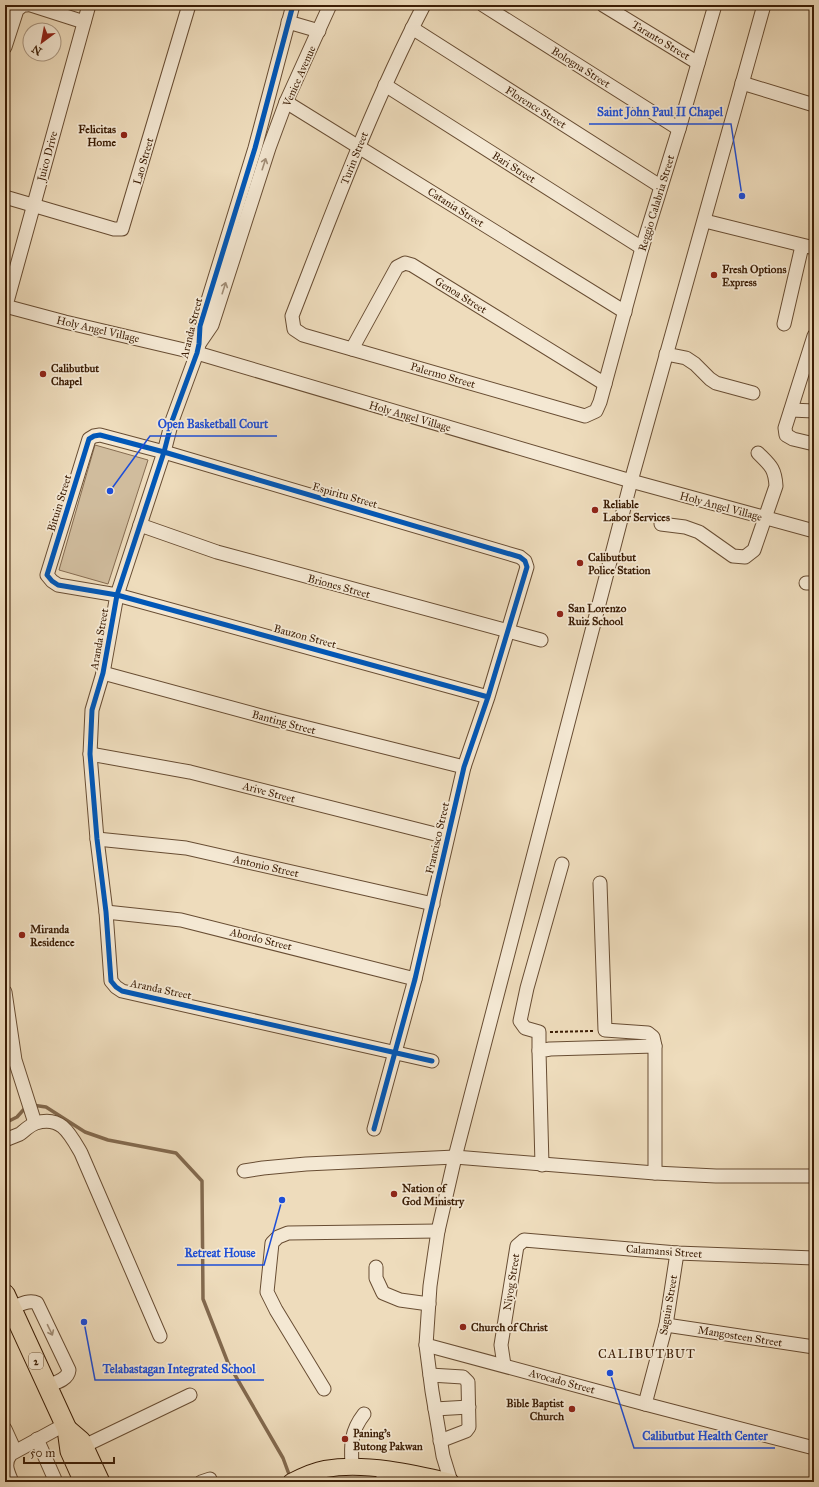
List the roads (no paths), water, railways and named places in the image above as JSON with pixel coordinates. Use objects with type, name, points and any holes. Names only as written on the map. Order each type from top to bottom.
[{"type":"highway","name":"2","points":[[8,1301],[66,1427],[70,1451],[84,1482]]},
{"type":"highway","name":"2","points":[[66,1427],[82,1441],[100,1482]]},
{"type":"main road","points":[[297,1479],[324,1469],[352,1467],[383,1475],[451,1482]]},
{"type":"street","points":[[5,46],[17,10],[27,5]]},
{"type":"street","points":[[31,5],[84,22]]},
{"type":"street","name":"Juico Drive","points":[[5,307],[89,5]]},
{"type":"street","name":"Lao Street","points":[[33,206],[114,229],[120,230],[123,228],[189,5]]},
{"type":"street","name":"Aranda Street","points":[[198,348],[200,326],[266,106],[293,5]]},
{"type":"street","name":"Venice Avenue","points":[[269,148],[286,102],[330,5]]},
{"type":"street","name":"Turin Street","points":[[292,316],[358,146],[385,85],[424,5]]},
{"type":"street","name":"Bologna Street","points":[[483,5],[679,129]]},
{"type":"street","name":"Taranto Street","points":[[603,5],[698,63]]},
{"type":"street","name":"Reggio Calabria Street","points":[[600,402],[642,248],[715,5]]},
{"type":"street","points":[[451,1482],[440,1441],[426,1345],[430,1286],[438,1231],[455,1157],[631,481],[764,5]]},
{"type":"street","points":[[288,22],[319,31]]},
{"type":"street","name":"Florence Street","points":[[412,28],[660,186]]},
{"type":"street","points":[[742,83],[814,105]]},
{"type":"street","name":"Bari Street","points":[[385,85],[642,248]]},
{"type":"street","points":[[266,106],[286,102]]},
{"type":"street","name":"Catania Street","points":[[286,102],[625,312]]},
{"type":"street","name":"Aranda Street","points":[[269,148],[214,320],[198,348],[172,421],[164,452],[117,595],[103,673],[92,710],[90,754],[97,839],[106,912],[111,981],[122,991],[432,1061]]},
{"type":"street","points":[[5,197],[33,206]]},
{"type":"street","points":[[704,221],[808,247],[784,324]]},
{"type":"street","name":"Genoa Street","points":[[352,349],[397,267],[405,263],[412,265],[604,384]]},
{"type":"street","name":"Holy Angel Village","points":[[5,307],[65,322],[198,348],[631,481],[814,531]]},
{"type":"street","name":"Palermo Street","points":[[292,316],[294,329],[303,335],[584,416],[596,411],[600,402]]},
{"type":"street","points":[[814,336],[809,370],[791,410],[785,428],[786,435],[793,439],[814,444]]},
{"type":"street","points":[[666,354],[686,358],[716,383],[753,393]]},
{"type":"street","points":[[791,410],[814,411]]},
{"type":"street","name":"Bituin Street","points":[[117,595],[58,585],[47,575],[89,439],[100,435],[164,452]]},
{"type":"street","name":"Espiritu Street","points":[[164,452],[520,557]]},
{"type":"street","points":[[661,524],[685,527],[699,532],[733,556],[746,557],[754,550],[776,486],[776,476],[772,467],[758,454]]},
{"type":"street","name":"Briones Street","points":[[140,525],[217,552],[540,640]]},
{"type":"street","name":"Francisco Street","points":[[374,1129],[415,979],[464,767],[488,697],[527,567],[525,561],[520,557]]},
{"type":"street","name":"Bauzon Street","points":[[117,595],[488,697]]},
{"type":"street","name":"Banting Street","points":[[103,673],[276,720],[464,767]]},
{"type":"street","name":"Arive Street","points":[[90,754],[190,772],[447,837]]},
{"type":"street","name":"Antonio Street","points":[[97,839],[186,848],[433,904]]},
{"type":"street","points":[[542,1164],[539,1032],[525,1028],[520,1021],[562,864]]},
{"type":"street","points":[[600,883],[605,1030],[648,1033],[654,1037],[655,1173]]},
{"type":"street","name":"Abordo Street","points":[[106,912],[181,920],[415,979]]},
{"type":"street","points":[[5,992],[15,1060],[34,1119]]},
{"type":"street","points":[[539,1051],[550,1049],[655,1046]]},
{"type":"street","points":[[5,1140],[18,1135],[34,1119]]},
{"type":"street","points":[[34,1119],[58,1123],[70,1133],[81,1153],[160,1336]]},
{"type":"street","points":[[244,1171],[306,1164],[455,1157],[655,1173],[716,1176],[814,1176]]},
{"type":"street","points":[[324,1389],[266,1292],[272,1243],[278,1237],[288,1233],[438,1231]]},
{"type":"street","name":"Calamansi Street","points":[[517,1246],[524,1240],[531,1239],[677,1253],[814,1258]]},
{"type":"street","name":"Niyog Street","points":[[504,1365],[501,1345],[517,1246]]},
{"type":"street","name":"Saguin Street","points":[[645,1404],[666,1325],[677,1253]]},
{"type":"street","points":[[376,1267],[376,1278],[383,1293],[400,1300],[429,1304]]},
{"type":"street","points":[[8,1301],[33,1301],[37,1303],[69,1370],[69,1374],[66,1377],[47,1386]]},
{"type":"street","name":"Mangosteen Street","points":[[666,1325],[814,1347]]},
{"type":"street","name":"Avocado Street","points":[[426,1345],[814,1448]]},
{"type":"street","points":[[430,1375],[464,1378],[468,1382],[469,1427],[466,1431],[440,1441]]},
{"type":"street","points":[[84,1446],[190,1395]]},
{"type":"street","points":[[435,1409],[469,1407]]},
{"type":"street","points":[[352,1467],[352,1436],[357,1423],[364,1414]]},
{"type":"street","points":[[12,1482],[6,1467],[8,1458],[15,1451],[37,1439],[66,1427]]},
{"type":"street","points":[[5,1429],[15,1451]]},
{"type":"street","points":[[37,1439],[56,1482]]},
{"type":"waterway","points":[[32,1105],[46,1107],[85,1132],[108,1140],[176,1153],[202,1181],[203,1299],[228,1363],[283,1458],[290,1477]]},
{"type":"waterway","points":[[5,1123],[17,1117],[26,1107]]},
{"type":"place","name":"Felicitas Home","points":[[124,135]]},
{"type":"place","name":"Saint John Paul II Chapel","points":[[742,196]]},
{"type":"place","name":"Fresh Options Express","points":[[714,275]]},
{"type":"place","name":"Calibutbut Chapel","points":[[43,374]]},
{"type":"place","name":"Open Basketball Court","points":[[110,491]]},
{"type":"place","name":"Reliable Labor Services","points":[[595,510]]},
{"type":"place","name":"Calibutbut Police Station","points":[[580,563]]},
{"type":"place","name":"San Lorenzo Ruiz School","points":[[560,614]]},
{"type":"place","name":"Miranda Residence","points":[[22,935]]},
{"type":"place","name":"Nation of God Ministry","points":[[394,1194]]},
{"type":"place","name":"Retreat House","points":[[282,1200]]},
{"type":"place","name":"Telabastagan Integrated School","points":[[84,1322]]},
{"type":"place","name":"Church of Christ","points":[[463,1327]]},
{"type":"place","name":"Calibutbut Health Center","points":[[610,1373]]},
{"type":"place","name":"Bible Baptist Church","points":[[572,1409]]},
{"type":"place","name":"Paning's Butong Pakwan","points":[[345,1439]]},
{"type":"district","name":"CALIBUTBUT","points":[[647,1353]]}]
